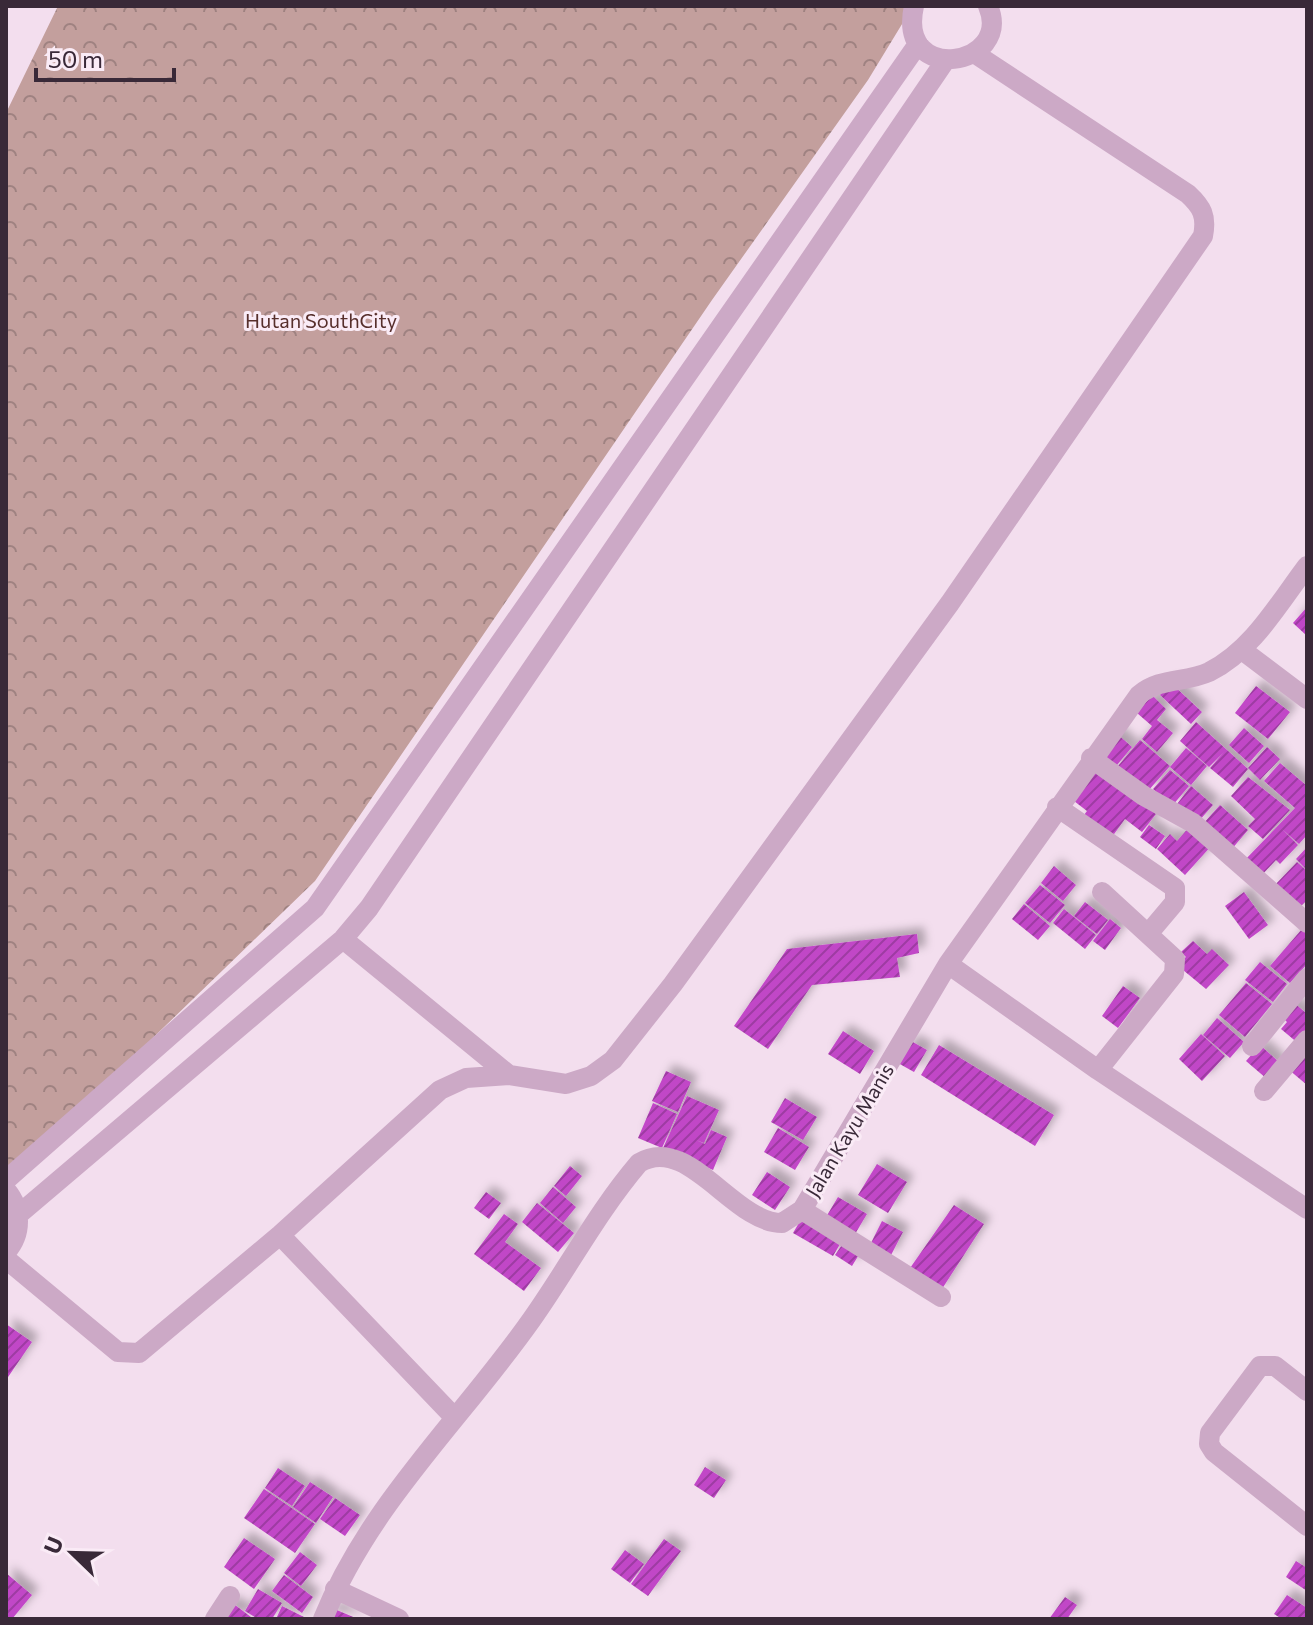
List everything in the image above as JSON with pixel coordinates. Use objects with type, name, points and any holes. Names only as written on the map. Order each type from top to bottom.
[{"type":"street","points":[[913,6],[911,19],[918,44],[930,55],[945,61],[961,60],[974,53],[991,28],[988,6]]},
{"type":"street","points":[[6,1180],[315,908],[918,44]]},
{"type":"street","points":[[6,1259],[118,1352],[130,1355],[139,1353],[280,1235],[440,1090],[466,1078],[509,1075],[566,1084],[591,1076],[613,1060],[673,984],[950,603],[1203,236],[1206,220],[1201,206],[1188,194],[974,53]]},
{"type":"street","points":[[18,1215],[343,939],[369,908],[945,61]]},
{"type":"street","name":"Jalan Kayu Manis","points":[[323,1619],[335,1589],[376,1518],[532,1320],[631,1172],[650,1156],[667,1155],[764,1221],[782,1223],[802,1210],[948,964],[1091,758],[1146,689],[1157,683],[1207,673],[1242,650],[1307,566]]},
{"type":"street","points":[[1242,650],[1307,699]]},
{"type":"street","points":[[1091,758],[1144,796],[1193,823],[1307,923]]},
{"type":"street","points":[[1057,807],[1175,888],[1175,902],[1148,934]]},
{"type":"street","points":[[1098,1070],[1174,974],[1175,959],[1102,892]]},
{"type":"street","points":[[343,939],[509,1075]]},
{"type":"street","points":[[948,964],[1098,1070],[1307,1209]]},
{"type":"street","points":[[1252,1046],[1307,978]]},
{"type":"street","points":[[1264,1091],[1307,1040]]},
{"type":"street","points":[[6,1190],[18,1215],[18,1230],[6,1252]]},
{"type":"street","points":[[802,1210],[941,1297]]},
{"type":"street","points":[[280,1235],[455,1418]]},
{"type":"street","points":[[1307,1391],[1275,1366],[1260,1366],[1210,1433],[1209,1444],[1214,1452],[1307,1526]]},
{"type":"street","points":[[335,1589],[399,1619]]},
{"type":"street","points":[[215,1619],[230,1596]]},
{"type":"green space","name":"Hutan SouthCity","points":[[58,6],[913,6],[868,80],[712,300],[315,881],[6,1180],[6,113]]},
{"type":"building","points":[[1307,607],[1307,636],[1293,623]]},
{"type":"building","points":[[1171,683],[1202,712],[1191,724],[1160,695]]},
{"type":"building","points":[[1256,686],[1290,712],[1268,739],[1235,713]]},
{"type":"building","points":[[1152,695],[1166,709],[1157,720],[1173,733],[1157,752],[1142,739],[1152,726],[1137,713]]},
{"type":"building","points":[[1196,722],[1248,769],[1233,787],[1210,768],[1224,752],[1209,767],[1180,741]]},
{"type":"building","points":[[1244,728],[1264,746],[1249,763],[1229,745]]},
{"type":"building","points":[[1115,732],[1132,747],[1112,771],[1095,756]]},
{"type":"building","points":[[1140,740],[1170,766],[1148,791],[1118,766]]},
{"type":"building","points":[[1267,747],[1280,759],[1260,780],[1248,768]]},
{"type":"building","points":[[1186,748],[1207,766],[1191,785],[1170,767]]},
{"type":"building","points":[[1280,763],[1307,786],[1307,835],[1299,844],[1282,829],[1298,845],[1280,864],[1276,860],[1260,877],[1243,862],[1295,808],[1264,781]]},
{"type":"building","points":[[1100,766],[1156,814],[1142,832],[1125,819],[1109,841],[1081,819],[1087,811],[1074,801]]},
{"type":"building","points":[[1170,770],[1189,786],[1172,806],[1153,789]]},
{"type":"building","points":[[1248,777],[1290,810],[1263,839],[1248,826],[1255,819],[1231,796]]},
{"type":"building","points":[[1191,786],[1213,805],[1198,822],[1177,804]]},
{"type":"building","points":[[1220,805],[1248,830],[1231,850],[1202,825]]},
{"type":"building","points":[[1149,825],[1165,836],[1156,849],[1140,837]]},
{"type":"building","points":[[1191,825],[1213,844],[1185,875],[1157,849],[1170,834],[1177,841]]},
{"type":"building","points":[[1307,847],[1307,870],[1296,859]]},
{"type":"building","points":[[1297,862],[1307,871],[1307,900],[1296,911],[1273,887]]},
{"type":"building","points":[[1054,866],[1076,885],[1063,901],[1041,883]]},
{"type":"building","points":[[1040,885],[1065,905],[1050,923],[1025,903]]},
{"type":"building","points":[[1244,892],[1268,925],[1249,939],[1225,906]]},
{"type":"building","points":[[1085,902],[1108,920],[1097,934],[1074,916]]},
{"type":"building","points":[[1024,904],[1050,926],[1038,940],[1012,919]]},
{"type":"building","points":[[1064,909],[1096,935],[1085,949],[1053,923]]},
{"type":"building","points":[[1110,919],[1121,928],[1105,950],[1093,941]]},
{"type":"building","points":[[1302,929],[1307,933],[1307,964],[1290,983],[1270,966]]},
{"type":"building","points":[[917,934],[919,953],[897,958],[900,977],[812,985],[768,1049],[734,1026],[787,949]]},
{"type":"building","points":[[1193,941],[1207,954],[1212,949],[1229,965],[1206,989],[1177,965],[1186,957],[1181,952]]},
{"type":"building","points":[[1260,962],[1287,984],[1273,1002],[1245,980]]},
{"type":"building","points":[[1246,983],[1272,1004],[1245,1037],[1219,1015]]},
{"type":"building","points":[[1123,986],[1140,998],[1118,1028],[1102,1016]]},
{"type":"building","points":[[1292,1001],[1307,1014],[1307,1034],[1299,1044],[1281,1029],[1287,1022],[1280,1015]]},
{"type":"building","points":[[1217,1018],[1244,1042],[1230,1058],[1203,1035]]},
{"type":"building","points":[[843,1031],[874,1051],[860,1074],[828,1054]]},
{"type":"building","points":[[1201,1034],[1225,1056],[1202,1081],[1179,1059]]},
{"type":"building","points":[[911,1041],[927,1050],[914,1072],[898,1063]]},
{"type":"building","points":[[939,1045],[1054,1115],[1035,1146],[921,1075]]},
{"type":"building","points":[[1260,1045],[1280,1063],[1267,1079],[1246,1061]]},
{"type":"building","points":[[1307,1047],[1307,1085],[1288,1069]]},
{"type":"building","points":[[666,1071],[691,1082],[678,1112],[652,1101]]},
{"type":"building","points":[[687,1096],[719,1110],[704,1143],[696,1140],[705,1144],[711,1130],[727,1137],[713,1170],[663,1148]]},
{"type":"building","points":[[785,1098],[817,1117],[803,1140],[771,1122]]},
{"type":"building","points":[[653,1103],[677,1114],[662,1148],[638,1138]]},
{"type":"building","points":[[778,1128],[809,1147],[795,1170],[764,1152]]},
{"type":"building","points":[[877,1164],[907,1182],[888,1213],[858,1195]]},
{"type":"building","points":[[570,1166],[582,1176],[566,1196],[554,1186]]},
{"type":"building","points":[[767,1172],[790,1187],[775,1210],[752,1195]]},
{"type":"building","points":[[553,1187],[576,1207],[563,1223],[540,1203]]},
{"type":"building","points":[[486,1192],[501,1203],[489,1219],[474,1208]]},
{"type":"building","points":[[838,1197],[867,1214],[855,1234],[826,1217]]},
{"type":"building","points":[[537,1203],[574,1233],[558,1252],[522,1222]]},
{"type":"building","points":[[954,1205],[984,1224],[940,1292],[908,1271]]},
{"type":"building","points":[[504,1214],[518,1224],[505,1242],[541,1268],[524,1291],[474,1254]]},
{"type":"building","points":[[803,1216],[843,1239],[833,1256],[793,1233]]},
{"type":"building","points":[[882,1221],[903,1232],[890,1257],[869,1247]]},
{"type":"building","points":[[844,1242],[860,1253],[852,1266],[835,1255]]},
{"type":"building","points":[[6,1324],[32,1342],[6,1380]]},
{"type":"building","points":[[705,1467],[726,1480],[714,1498],[694,1485]]},
{"type":"building","points":[[278,1468],[305,1486],[292,1506],[265,1488]]},
{"type":"building","points":[[310,1482],[333,1497],[316,1523],[293,1507]]},
{"type":"building","points":[[264,1489],[315,1524],[295,1553],[244,1518]]},
{"type":"building","points":[[335,1498],[360,1515],[345,1536],[320,1519]]},
{"type":"building","points":[[244,1538],[275,1559],[254,1589],[224,1567]]},
{"type":"building","points":[[664,1539],[681,1551],[648,1596],[631,1584]]},
{"type":"building","points":[[625,1550],[644,1564],[630,1583],[611,1569]]},
{"type":"building","points":[[300,1552],[317,1565],[301,1586],[284,1573]]},
{"type":"building","points":[[1296,1561],[1307,1568],[1307,1591],[1286,1577]]},
{"type":"building","points":[[6,1573],[32,1595],[12,1619],[6,1619]]},
{"type":"building","points":[[284,1575],[313,1597],[302,1613],[272,1591]]},
{"type":"building","points":[[258,1589],[282,1603],[272,1619],[258,1619],[245,1611]]},
{"type":"building","points":[[1287,1595],[1307,1608],[1307,1619],[1282,1619],[1274,1614]]},
{"type":"building","points":[[1065,1597],[1077,1605],[1067,1619],[1049,1619]]},
{"type":"building","points":[[231,1602],[251,1617],[219,1619]]},
{"type":"building","points":[[282,1606],[308,1619],[276,1619]]},
{"type":"building","points":[[332,1608],[358,1619],[327,1619]]}]
